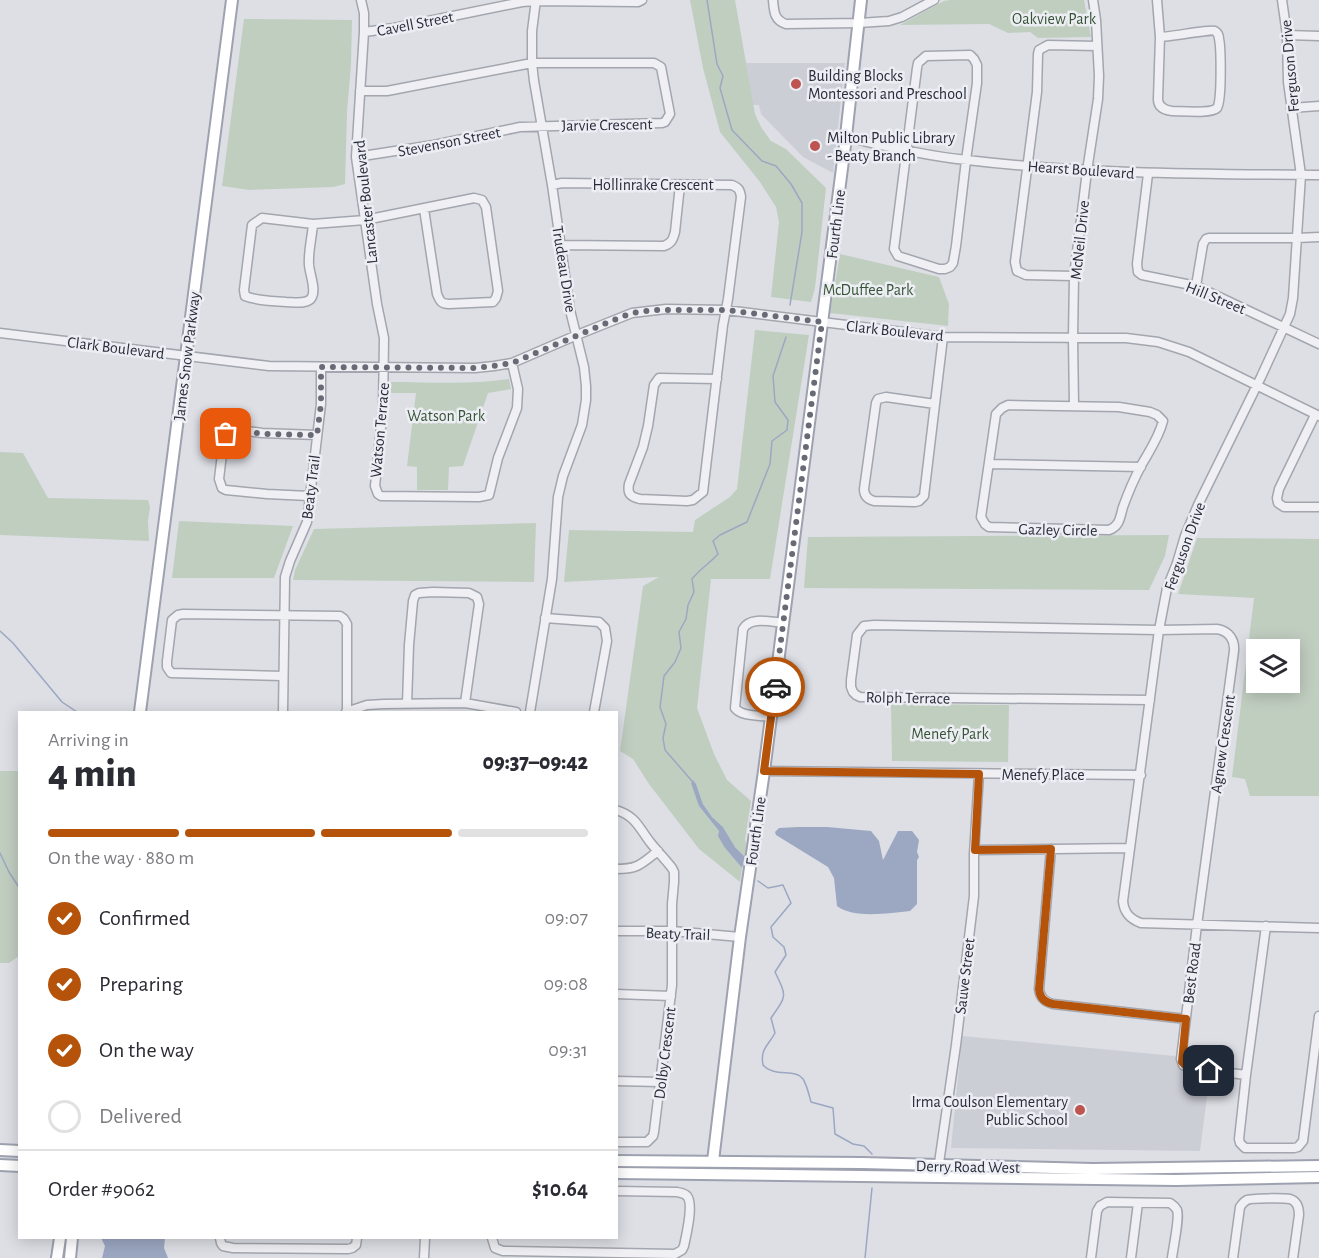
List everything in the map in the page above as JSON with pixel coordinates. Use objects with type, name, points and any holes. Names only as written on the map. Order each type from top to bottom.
[{"type":"main road","name":"James Snow Parkway","points":[[140,711],[232,0]]},
{"type":"main road","name":"Fourth Line","points":[[713,1161],[740,937],[784,623],[846,137],[861,0]]},
{"type":"main road","points":[[0,1150],[18,1151]]},
{"type":"main road","name":"Derry Road West","points":[[618,1161],[862,1163],[938,1171],[1176,1180],[1319,1177]]},
{"type":"main road","points":[[0,1165],[18,1166]]},
{"type":"main road","name":"Derry Road West","points":[[618,1173],[882,1176],[938,1171],[1319,1166]]},
{"type":"main road","points":[[57,1258],[60,1239]]},
{"type":"main road","points":[[70,1258],[72,1239]]},
{"type":"street","name":"Lancaster Boulevard","points":[[361,0],[364,32],[356,157],[384,338],[384,367]]},
{"type":"street","name":"Cavell Street","points":[[364,32],[536,0],[638,2],[642,0]]},
{"type":"street","name":"Trudeau Drive","points":[[530,711],[552,579],[558,497],[585,410],[586,386],[570,310],[532,63],[532,31],[536,0]]},
{"type":"street","points":[[773,0],[775,15],[786,24],[888,21],[902,17],[934,0]]},
{"type":"street","name":"McNeil Drive","points":[[1073,338],[1074,276],[1098,99],[1098,46],[1094,0]]},
{"type":"street","points":[[1157,0],[1160,37],[1158,99],[1160,105],[1172,111],[1216,109],[1220,104],[1220,43],[1216,32],[1207,30],[1160,37]]},
{"type":"street","name":"Ferguson Drive","points":[[1282,0],[1287,35],[1291,108],[1301,175],[1293,298],[1290,314],[1257,386],[1198,505],[1167,588],[1159,630],[1123,902],[1127,914],[1141,923],[1319,928]]},
{"type":"street","points":[[1287,35],[1319,36]]},
{"type":"street","points":[[1074,276],[1026,275],[1017,271],[1015,262],[1037,92],[1039,50],[1048,45],[1098,46]]},
{"type":"street","points":[[926,56],[969,56],[977,65],[977,83],[966,160],[953,263],[950,267],[939,269],[898,256],[894,251],[918,63],[926,56]]},
{"type":"street","points":[[360,92],[387,91],[532,63]]},
{"type":"street","name":"Jarvie Crescent","points":[[532,63],[654,63],[661,68],[670,114],[662,123],[542,126]]},
{"type":"street","points":[[1291,108],[1319,106]]},
{"type":"street","name":"Stevenson Street","points":[[356,157],[434,145],[520,127],[542,126]]},
{"type":"street","name":"Hearst Boulevard","points":[[846,137],[966,160],[1087,171],[1148,174],[1319,175]]},
{"type":"street","name":"Hill Street","points":[[1148,174],[1137,264],[1138,272],[1142,275],[1196,286],[1319,344]]},
{"type":"street","name":"Hollinrake Crescent","points":[[552,184],[732,185],[738,188],[741,197],[726,310]]},
{"type":"street","points":[[560,244],[664,246],[669,244],[675,232],[680,185]]},
{"type":"street","points":[[314,224],[309,257],[313,288],[313,297],[310,301],[275,302],[245,296],[251,233],[255,222],[262,218],[314,224],[365,220],[474,198],[484,203],[498,288],[496,298],[492,302],[444,304],[440,300],[437,294],[424,209]]},
{"type":"street","points":[[1196,286],[1203,244],[1206,239],[1319,237]]},
{"type":"street","name":"Clark Boulevard","points":[[0,333],[269,366],[475,368],[512,363],[621,317],[643,311],[726,310],[943,336],[1126,338],[1158,342],[1189,352],[1317,415]]},
{"type":"street","points":[[717,379],[665,377],[659,378],[654,385],[643,447],[629,484],[628,490],[634,498],[687,501],[693,500],[703,492],[726,310]]},
{"type":"street","points":[[935,404],[878,399],[864,489],[869,500],[915,502],[922,499],[925,492],[943,336]]},
{"type":"street","points":[[1073,338],[1074,406]]},
{"type":"street","name":"Watson Terrace","points":[[384,367],[383,408],[375,486],[378,494],[381,496],[479,497],[489,495],[498,458],[517,408],[518,389],[512,363]]},
{"type":"street","name":"Beaty Trail","points":[[283,711],[285,577],[307,522],[321,404],[321,367]]},
{"type":"street","name":"Gazley Circle","points":[[1008,405],[1074,406],[1119,407],[1157,415],[1162,421],[1161,431],[1141,467],[1119,521],[1114,528],[1109,530],[989,527],[981,517],[996,414],[1008,405]]},
{"type":"street","points":[[1317,415],[1276,498],[1278,503],[1284,507],[1319,507]]},
{"type":"street","points":[[309,496],[267,494],[222,488],[219,479],[224,438],[229,431],[240,430],[262,434],[317,435]]},
{"type":"street","points":[[989,464],[1141,467]]},
{"type":"street","points":[[407,704],[413,600],[419,593],[433,592],[469,593],[477,597],[479,604],[465,703]]},
{"type":"street","points":[[283,676],[171,673],[167,661],[172,620],[178,615],[340,616],[346,621],[346,711]]},
{"type":"street","points":[[545,618],[599,622],[605,628],[607,641],[594,711]]},
{"type":"street","points":[[771,717],[742,714],[735,708],[743,631],[751,622],[784,623]]},
{"type":"street","name":"Rolph Terrace","points":[[1150,700],[860,697],[853,692],[851,680],[857,635],[864,626],[1159,630]]},
{"type":"street","name":"Agnew Crescent","points":[[1159,630],[1223,630],[1235,644],[1197,925]]},
{"type":"street","points":[[349,711],[368,705],[465,703],[510,711]]},
{"type":"street","name":"Menefy Place","points":[[764,771],[1141,775]]},
{"type":"street","name":"Sauve Street","points":[[938,1171],[974,896],[979,774]]},
{"type":"street","name":"Dolby Crescent","points":[[618,811],[634,820],[674,872],[671,996],[654,1131],[647,1142],[618,1142]]},
{"type":"street","points":[[975,850],[1130,848]]},
{"type":"street","points":[[1051,849],[1039,989],[1043,999],[1053,1004],[1186,1019]]},
{"type":"street","points":[[618,869],[636,868],[658,851]]},
{"type":"street","name":"Best Road","points":[[1197,925],[1181,1059],[1183,1065],[1191,1068],[1246,1075]]},
{"type":"street","points":[[1266,926],[1239,1139],[1242,1147],[1249,1149],[1294,1148],[1303,1141],[1319,1016]]},
{"type":"street","name":"Beaty Trail","points":[[618,931],[672,931],[740,937]]},
{"type":"street","points":[[618,994],[671,996]]},
{"type":"street","points":[[618,1081],[660,1082]]},
{"type":"street","points":[[492,1239],[498,1250],[534,1255],[675,1254],[681,1250],[684,1246],[690,1206],[685,1194],[618,1191]]},
{"type":"street","points":[[1233,1258],[1240,1207],[1244,1201],[1251,1199],[1290,1199],[1296,1203],[1299,1215],[1293,1258]]},
{"type":"street","points":[[1091,1258],[1097,1211],[1107,1202],[1170,1203],[1177,1210],[1172,1258]]},
{"type":"street","points":[[1131,1258],[1138,1203]]},
{"type":"street","points":[[220,1239],[223,1246],[227,1247],[275,1248],[352,1248],[356,1245],[357,1239]]},
{"type":"street","points":[[424,1258],[425,1239]]},
{"type":"street","points":[[275,1248],[275,1258]]},
{"type":"shaded area","points":[[746,63],[845,63],[833,173],[803,157],[761,114],[759,105],[753,105]]},
{"type":"shaded area","name":"Irma Coulson Elementary Public School","points":[[962,1036],[1175,1056],[1181,1067],[1187,1071],[1210,1073],[1200,1151],[951,1148]]},
{"type":"green space","points":[[690,0],[735,0],[755,114],[761,127],[771,141],[786,149],[826,188],[815,288],[811,302],[771,297],[779,222],[776,207],[760,182],[720,132],[703,68]]},
{"type":"green space","name":"Oakview Park","points":[[950,0],[1084,0],[1091,37],[1038,38],[1030,32],[1008,33],[989,24],[900,25]]},
{"type":"green space","points":[[244,19],[352,20],[345,184],[333,187],[249,190],[222,186]]},
{"type":"green space","name":"McDuffee Park","points":[[840,254],[939,277],[949,304],[948,326],[830,313]]},
{"type":"green space","points":[[755,330],[809,335],[770,579],[711,579],[697,708],[714,754],[727,780],[751,801],[745,839],[747,848],[745,857],[703,804],[696,784],[699,806],[719,831],[725,848],[742,868],[740,882],[699,849],[649,784],[633,759],[620,751],[643,586],[659,577],[564,582],[569,530],[693,532],[695,520],[730,497],[737,489]]},
{"type":"green space","name":"Watson Park","points":[[509,379],[511,389],[488,393],[463,466],[449,467],[448,490],[417,490],[417,467],[407,466],[416,393],[391,393],[391,382],[465,383]]},
{"type":"green space","points":[[0,452],[23,453],[48,498],[148,500],[150,507],[149,541],[0,535]]},
{"type":"green space","points":[[179,521],[293,526],[274,578],[172,578]]},
{"type":"green space","points":[[536,523],[534,582],[293,580],[295,570],[314,529]]},
{"type":"green space","points":[[1169,535],[1165,556],[1149,590],[804,588],[808,537]]},
{"type":"green space","points":[[1197,538],[1319,539],[1319,796],[1250,796],[1245,779],[1232,777],[1246,663],[1246,693],[1300,693],[1300,639],[1249,639],[1254,598],[1178,594]]},
{"type":"green space","name":"Menefy Park","points":[[891,704],[1009,705],[1008,762],[892,761]]},
{"type":"green space","points":[[0,771],[18,771],[18,957],[9,963],[0,963]]},
{"type":"water","points":[[693,780],[703,804],[745,857],[742,868],[725,848],[718,836],[719,831],[699,806],[691,783]]},
{"type":"water","points":[[779,828],[871,831],[879,841],[883,860],[898,831],[912,831],[919,840],[917,904],[910,911],[872,914],[853,913],[837,906],[834,878],[828,867],[776,835],[775,832]]},
{"type":"water","points":[[102,1239],[165,1239],[164,1248],[168,1258],[102,1258],[105,1246]]},
{"type":"waterway","points":[[707,0],[717,64],[723,76],[720,88],[732,130],[762,161],[776,166],[791,184],[802,203],[802,232],[790,305]]},
{"type":"waterway","points":[[692,781],[665,750],[663,738],[666,724],[660,707],[664,676],[675,662],[681,648],[679,632],[686,619],[688,605],[694,592],[692,579],[718,554],[713,541],[720,535],[747,522],[770,464],[772,441],[787,430],[788,420],[775,402],[773,376],[786,337]]},
{"type":"waterway","points":[[0,631],[13,643],[62,702],[76,711]]},
{"type":"waterway","points":[[0,853],[18,886]]},
{"type":"waterway","points":[[758,881],[768,888],[783,885],[791,903],[771,927],[773,937],[784,947],[786,955],[775,972],[782,986],[783,996],[771,1018],[775,1033],[764,1051],[763,1065],[773,1071],[795,1074],[803,1079],[811,1102],[833,1108],[835,1134],[853,1144],[864,1146],[872,1154]]},
{"type":"waterway","points":[[865,1258],[872,1188]]},
{"type":"way so far","points":[[226,434],[229,431],[240,430],[262,434],[317,435],[321,404],[321,367],[475,368],[512,363],[621,317],[654,310],[726,310],[822,322],[775,687]]},
{"type":"place","name":"Building Blocks Montessori and Preschool","points":[[796,84]]},
{"type":"place","name":"Milton Public Library - Beaty Branch","points":[[815,146]]},
{"type":"place","name":"Irma Coulson Elementary Public School","points":[[1080,1110]]},
{"type":"route","points":[[775,687],[764,771],[979,774],[975,850],[1051,849],[1039,989],[1043,999],[1053,1004],[1186,1019],[1181,1057],[1183,1065],[1209,1071]]}]
